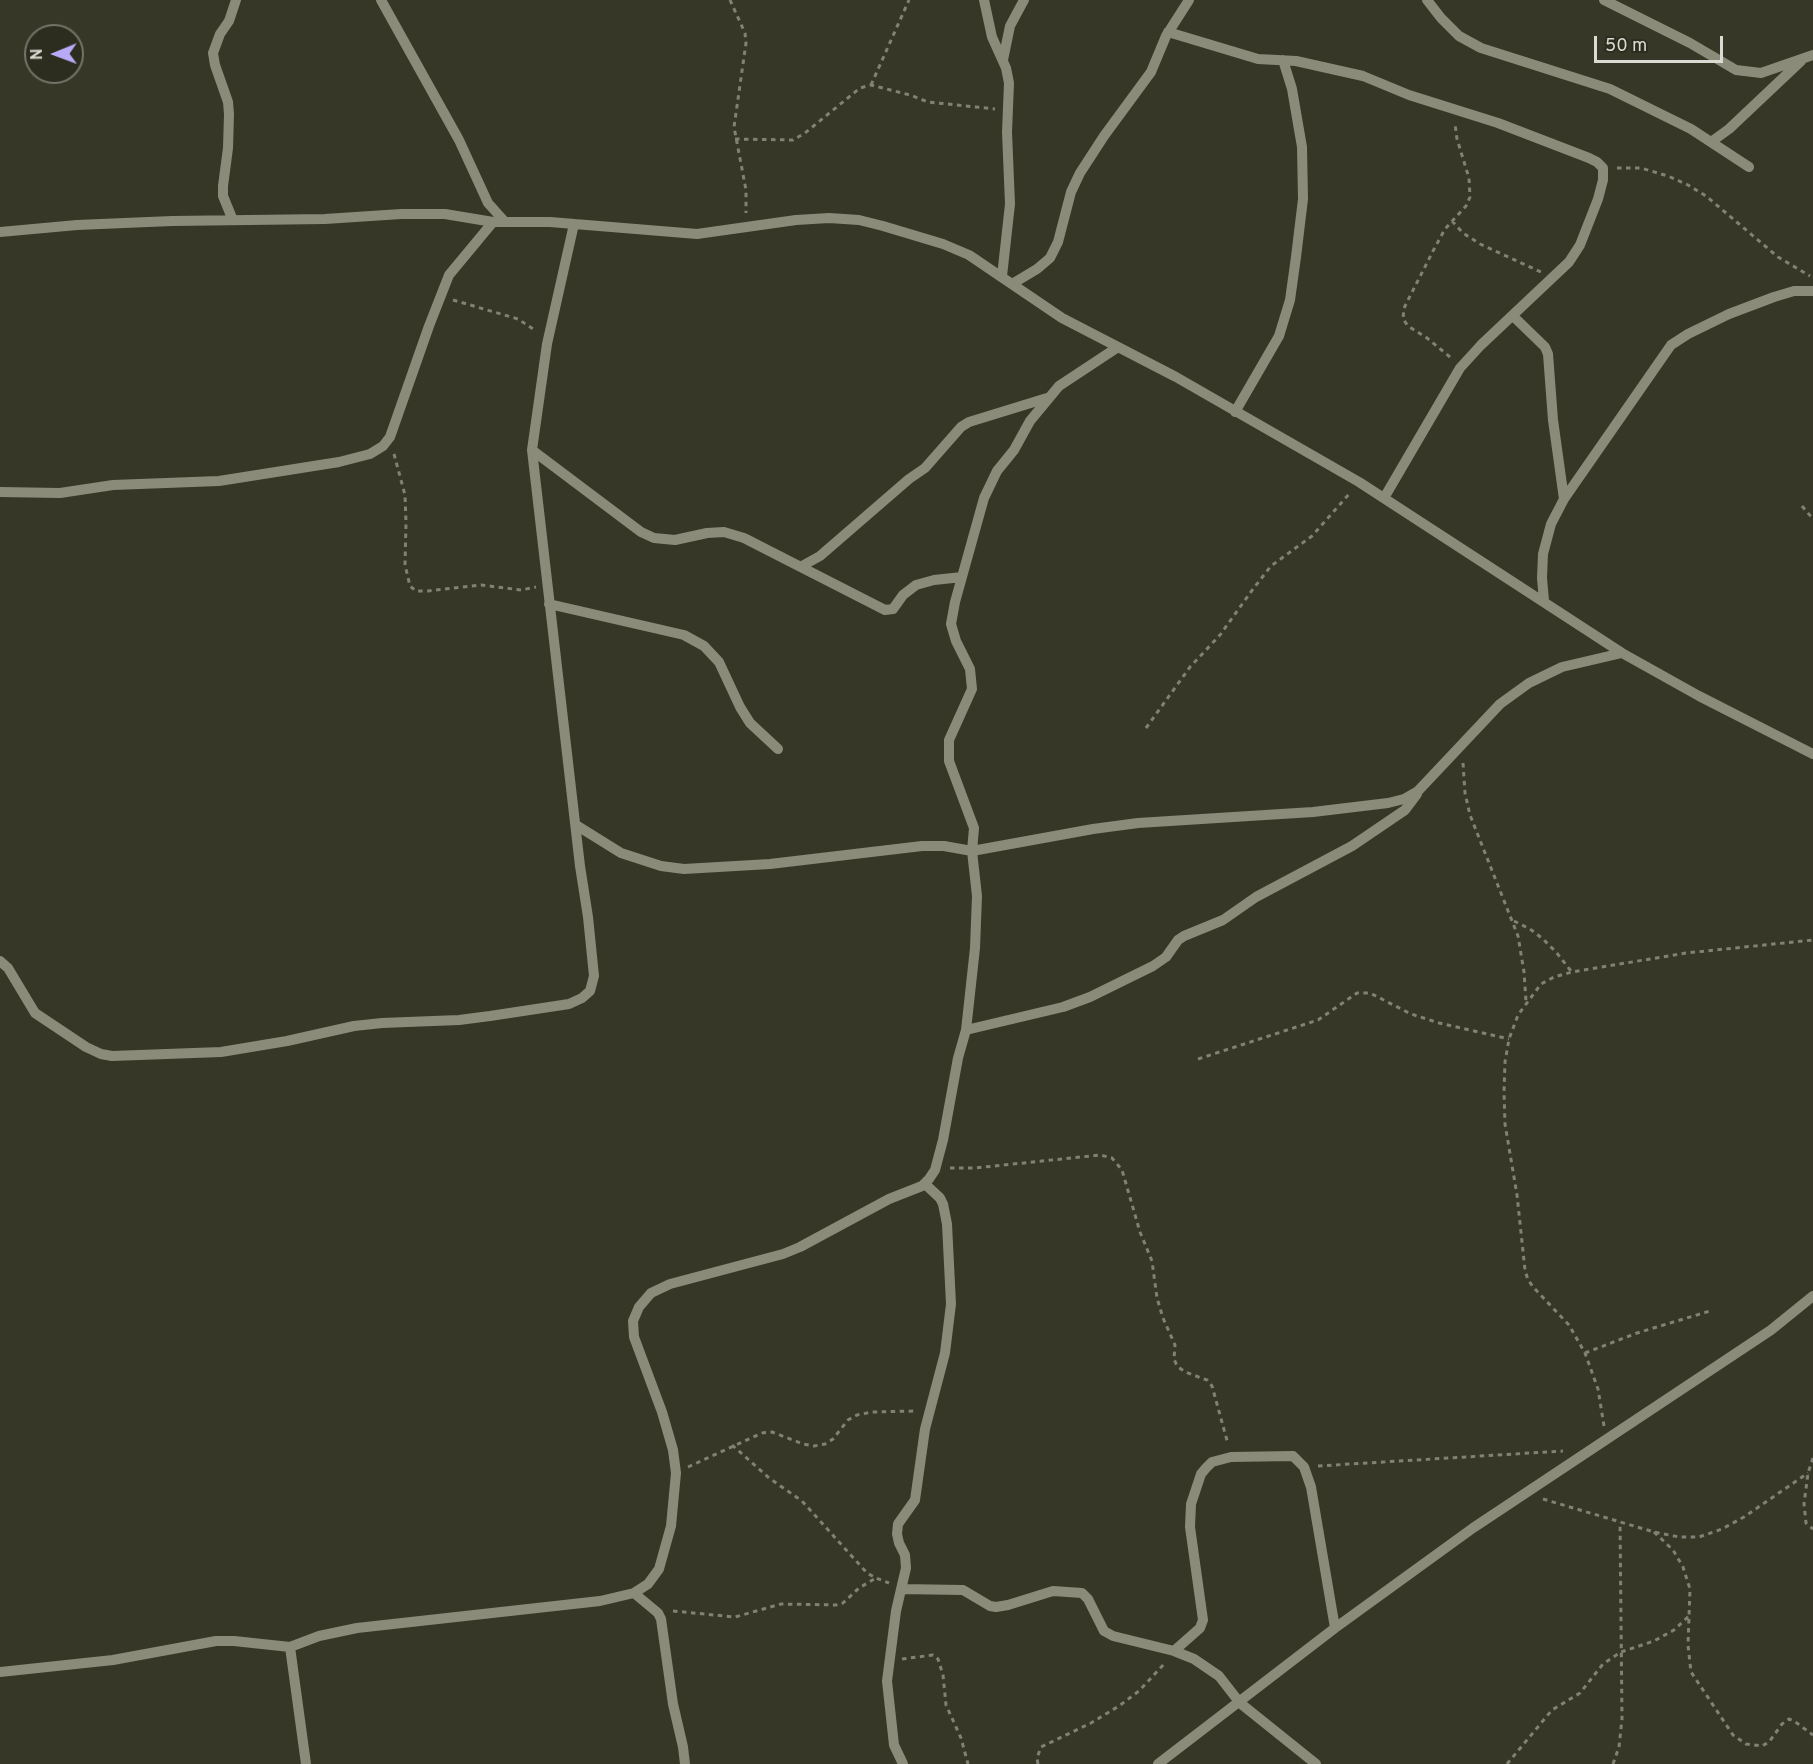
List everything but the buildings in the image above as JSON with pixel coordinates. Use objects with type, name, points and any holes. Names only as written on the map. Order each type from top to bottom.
[{"type":"street","points":[[232,218],[223,196],[228,148],[228,102],[213,53],[220,34],[229,21],[236,0]]},
{"type":"street","points":[[381,0],[459,140],[488,202],[505,222]]},
{"type":"street","points":[[984,0],[992,37],[1003,60],[1009,83],[1007,132],[1010,204],[1002,276]]},
{"type":"street","points":[[1003,60],[1010,26],[1024,0]]},
{"type":"street","points":[[1012,284],[1050,258],[1058,242],[1071,192],[1080,173],[1151,72],[1168,32],[1189,0]]},
{"type":"street","points":[[1427,0],[1459,36],[1481,48],[1610,89],[1691,129],[1749,167]]},
{"type":"street","points":[[1604,0],[1690,43],[1736,70],[1761,73],[1808,57]]},
{"type":"street","points":[[1168,32],[1250,57],[1315,64],[1363,76],[1409,95],[1498,123],[1589,158],[1603,168],[1603,180],[1598,199],[1580,245],[1569,262],[1481,345],[1460,368],[1384,498]]},
{"type":"street","points":[[1711,142],[1730,129],[1808,57]]},
{"type":"street","points":[[1235,412],[1279,336],[1290,300],[1296,258],[1303,199],[1302,147],[1292,89],[1283,60]]},
{"type":"street","points":[[0,232],[77,225],[232,218],[325,219],[445,214],[493,222],[574,224],[697,234],[796,220],[829,218],[859,220],[943,244],[969,255],[1062,318],[1176,377],[1359,482],[1622,653],[1699,696],[1813,754]]},
{"type":"street","points":[[0,492],[60,493],[112,485],[219,481],[339,462],[370,454],[383,446],[390,437],[449,275],[493,222]]},
{"type":"street","points":[[0,962],[8,968],[34,1013],[86,1047],[112,1056],[220,1052],[287,1041],[354,1026],[459,1020],[569,1004],[590,991],[594,976],[532,450],[547,344],[574,224]]},
{"type":"street","points":[[1544,601],[1543,554],[1551,524],[1564,499],[1671,345],[1688,334],[1738,311],[1794,291],[1813,291]]},
{"type":"street","points":[[1513,316],[1545,347],[1548,354],[1553,420],[1564,499]]},
{"type":"street","points":[[0,1672],[113,1660],[216,1641],[290,1647],[319,1636],[357,1628],[600,1601],[634,1593],[648,1584],[659,1569],[671,1526],[676,1473],[673,1450],[662,1412],[634,1337],[633,1322],[639,1307],[651,1293],[670,1284],[783,1254],[800,1247],[889,1199],[925,1184],[936,1167],[958,1058],[966,1030],[975,948],[977,896],[972,851],[974,828],[969,809],[949,761],[949,740],[972,689],[970,669],[956,641],[951,624],[984,498],[997,471],[1047,398],[1059,386],[1118,347]]},
{"type":"street","points":[[802,566],[820,556],[909,479],[925,468],[961,427],[969,422],[1047,398]]},
{"type":"street","points":[[532,450],[641,532],[654,538],[675,540],[724,532],[744,538],[885,610],[893,609],[903,594],[916,585],[934,580],[962,577]]},
{"type":"street","points":[[549,604],[684,635],[704,646],[719,662],[750,723],[778,749]]},
{"type":"street","points":[[966,1030],[1063,1007],[1090,997],[1153,966],[1166,957],[1178,940],[1184,936],[1223,920],[1256,897],[1319,864],[1405,810],[1418,791],[1500,704],[1529,683],[1562,667],[1622,653]]},
{"type":"street","points":[[576,825],[621,853],[661,866],[684,869],[790,862],[922,846],[944,846],[972,851],[1138,823],[1313,812],[1388,803],[1404,799],[1418,791]]},
{"type":"street","points":[[903,1764],[894,1745],[887,1681],[896,1611],[906,1568],[905,1555],[899,1543],[898,1524],[915,1500],[925,1429],[948,1329],[950,1279],[947,1224],[943,1204],[925,1184]]},
{"type":"street","points":[[1158,1764],[1335,1628],[1473,1528],[1771,1330],[1813,1296]]},
{"type":"street","points":[[1174,1651],[1200,1628],[1203,1620],[1190,1527],[1191,1504],[1206,1468],[1212,1462],[1231,1457],[1293,1456],[1304,1467],[1311,1487],[1335,1628]]},
{"type":"street","points":[[902,1587],[963,1590],[990,1606],[1008,1605],[1053,1591],[1082,1593],[1088,1599],[1104,1631],[1129,1641],[1174,1651],[1194,1659],[1219,1676],[1239,1703],[1316,1764]]},
{"type":"street","points":[[634,1593],[660,1615],[673,1704],[685,1764]]},
{"type":"street","points":[[290,1647],[306,1764]]},
{"type":"path","points":[[730,0],[745,33],[746,43],[735,110],[735,139],[747,199],[745,218],[741,228]]},
{"type":"path","points":[[871,85],[909,0]]},
{"type":"path","points":[[735,139],[793,140],[805,133],[860,88],[871,85],[936,104],[1009,110]]},
{"type":"path","points":[[1456,110],[1457,139],[1467,166],[1470,197],[1466,206],[1445,229],[1415,283],[1404,308],[1403,319],[1408,326],[1444,350],[1460,368]]},
{"type":"path","points":[[1603,168],[1641,168],[1688,185],[1706,196],[1778,257],[1813,278]]},
{"type":"path","points":[[1452,221],[1480,244],[1502,256],[1555,277]]},
{"type":"path","points":[[440,296],[518,320],[537,332],[547,344]]},
{"type":"path","points":[[390,437],[405,495],[405,565],[410,586],[416,591],[481,585],[521,590],[535,588],[546,580]]},
{"type":"path","points":[[1146,728],[1190,667],[1220,635],[1271,566],[1312,536],[1332,516],[1359,482]]},
{"type":"path","points":[[1802,506],[1813,519]]},
{"type":"path","points":[[1462,743],[1465,793],[1470,815],[1522,951],[1526,1002]]},
{"type":"path","points":[[1512,920],[1543,939],[1572,972]]},
{"type":"path","points":[[1606,1440],[1598,1389],[1586,1353],[1569,1325],[1528,1280],[1525,1270],[1517,1196],[1505,1124],[1505,1062],[1509,1039],[1518,1015],[1541,984],[1554,977],[1572,972],[1716,949],[1813,939]]},
{"type":"path","points":[[1198,1059],[1318,1020],[1357,993],[1370,993],[1411,1014],[1459,1029],[1509,1039]]},
{"type":"path","points":[[936,1167],[975,1168],[1100,1155],[1112,1158],[1122,1170],[1140,1232],[1152,1261],[1157,1298],[1175,1345],[1174,1359],[1177,1366],[1185,1372],[1207,1380],[1212,1386],[1231,1457]]},
{"type":"path","points":[[1586,1353],[1637,1333],[1710,1311]]},
{"type":"path","points":[[676,1473],[762,1433],[772,1432],[814,1446],[825,1444],[833,1439],[848,1420],[857,1415],[872,1412],[930,1410]]},
{"type":"path","points":[[732,1445],[769,1478],[802,1501],[867,1573],[902,1587]]},
{"type":"path","points":[[1304,1467],[1592,1449]]},
{"type":"path","points":[[1813,1458],[1808,1473],[1804,1504],[1806,1523],[1813,1529]]},
{"type":"path","points":[[1524,1493],[1654,1532],[1679,1538],[1699,1537],[1722,1529],[1744,1517],[1808,1473]]},
{"type":"path","points":[[1613,1764],[1619,1747],[1622,1719],[1620,1522]]},
{"type":"path","points":[[1654,1532],[1673,1550],[1683,1567],[1690,1589],[1688,1645],[1691,1672],[1733,1735],[1746,1744],[1762,1746],[1769,1742],[1782,1724],[1789,1719],[1794,1720],[1813,1735]]},
{"type":"path","points":[[654,1609],[735,1617],[781,1604],[836,1605],[843,1603],[859,1588],[876,1578]]},
{"type":"path","points":[[1507,1764],[1552,1710],[1580,1693],[1603,1664],[1621,1652],[1654,1641],[1674,1630],[1690,1614]]},
{"type":"path","points":[[1038,1764],[1037,1758],[1041,1747],[1091,1723],[1139,1692],[1174,1651]]},
{"type":"path","points":[[889,1661],[930,1655],[938,1659],[943,1675],[946,1705],[961,1738],[968,1764]]}]
